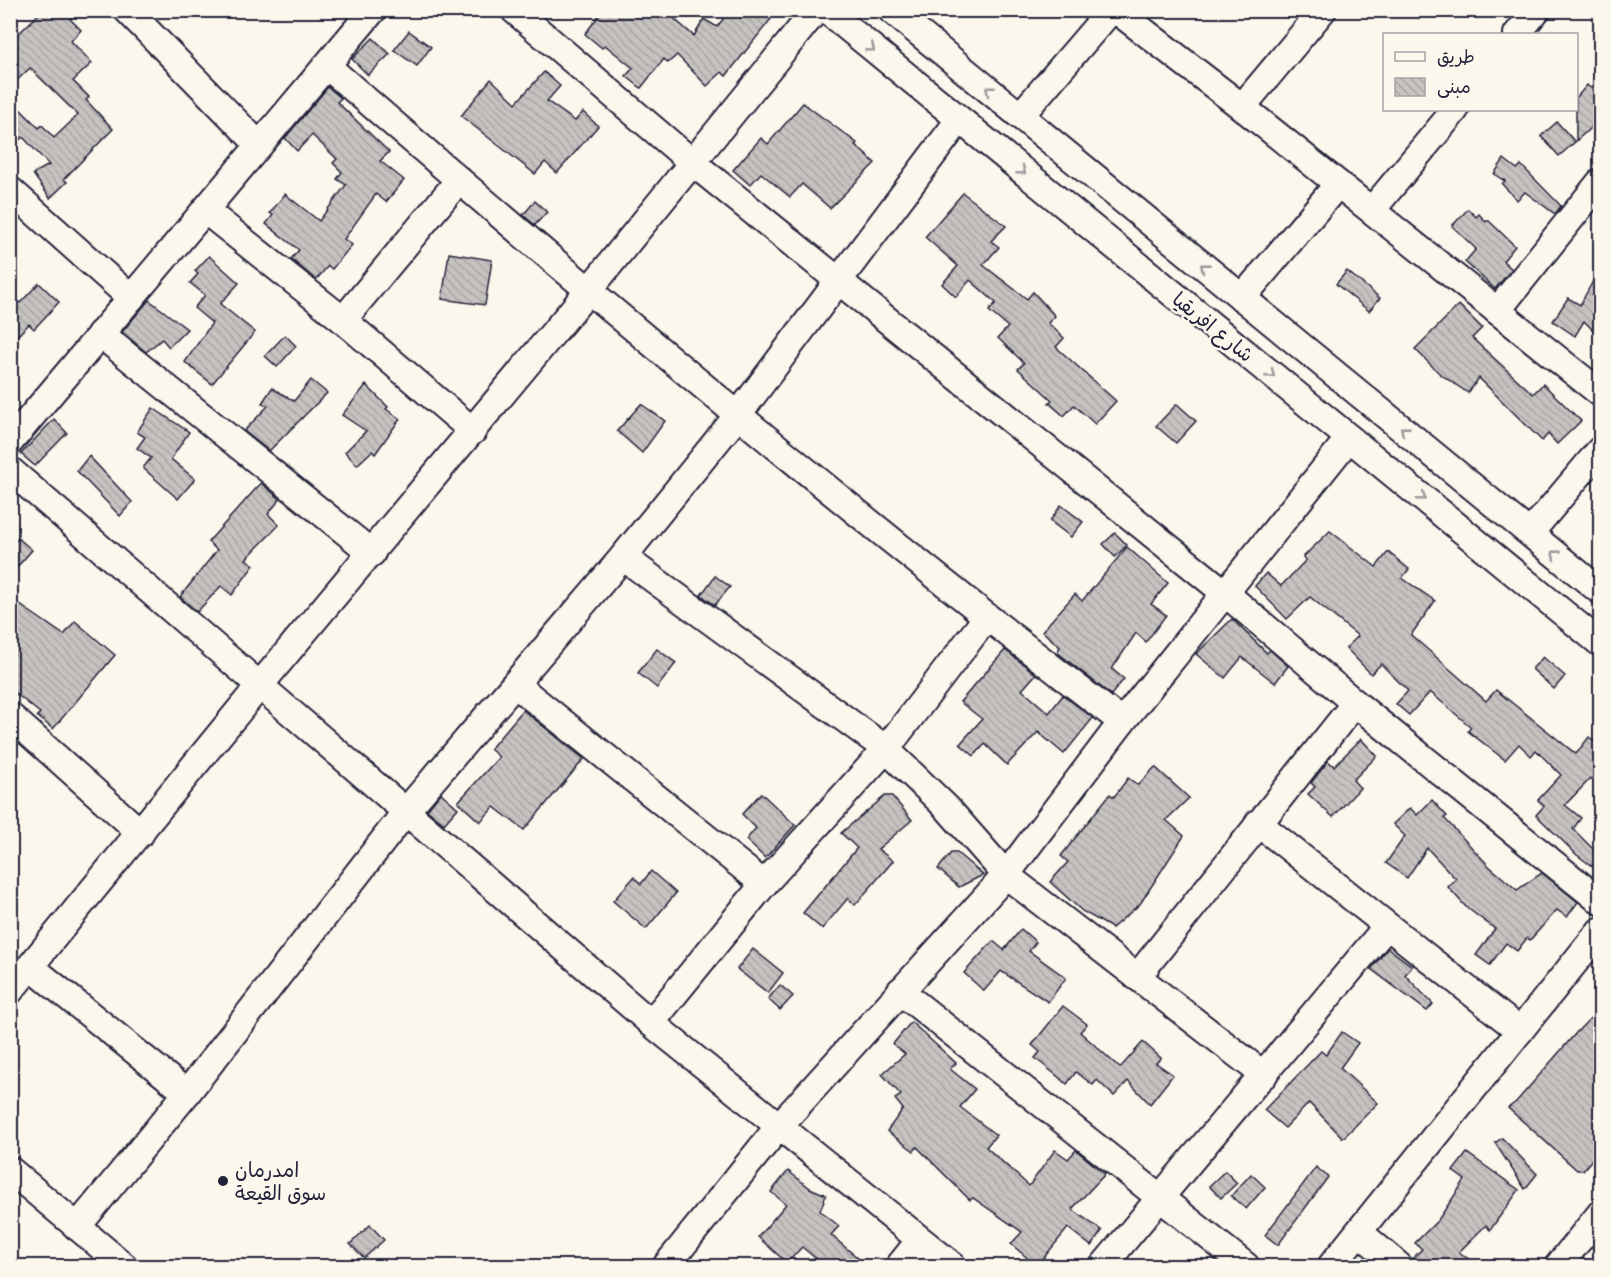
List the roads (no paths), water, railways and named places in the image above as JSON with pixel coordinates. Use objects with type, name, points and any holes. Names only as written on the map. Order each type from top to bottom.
[{"type":"street","points":[[127,10],[259,145]]},
{"type":"street","points":[[10,442],[373,10]]},
{"type":"street","points":[[514,10],[693,163],[1225,593],[1355,703],[1600,901]]},
{"type":"street","points":[[10,991],[260,685],[589,290],[816,10]]},
{"type":"street","name":"شارع افريقيا","points":[[826,10],[1600,643]]},
{"type":"street","name":"شارع افريقيا","points":[[891,10],[1600,591]]},
{"type":"street","points":[[1020,116],[1111,10]]},
{"type":"street","points":[[1116,10],[1242,107],[1600,393]]},
{"type":"street","points":[[1242,107],[1323,10]]},
{"type":"street","points":[[1518,33],[1537,10]]},
{"type":"street","points":[[327,66],[738,415],[986,618],[1122,722]]},
{"type":"street","points":[[1372,210],[1454,111]]},
{"type":"street","points":[[77,1227],[187,1093],[407,810],[623,557],[738,415],[959,120]]},
{"type":"street","points":[[343,320],[459,180]]},
{"type":"street","points":[[1497,311],[1600,182]]},
{"type":"street","points":[[1242,298],[1338,184]]},
{"type":"street","points":[[10,190],[131,298]]},
{"type":"street","points":[[206,211],[343,320],[473,431]]},
{"type":"street","points":[[100,334],[372,553]]},
{"type":"street","points":[[666,1266],[780,1125],[1006,875],[1122,722],[1348,438]]},
{"type":"street","points":[[1530,533],[1600,450]]},
{"type":"street","points":[[10,470],[407,810],[651,1023],[780,1125],[919,1241],[953,1266]]},
{"type":"street","points":[[623,557],[886,749],[948,809],[1006,875],[1264,1075]]},
{"type":"street","points":[[651,1023],[764,884],[886,749],[986,618]]},
{"type":"street","points":[[515,684],[764,884]]},
{"type":"street","points":[[1137,977],[1355,703]]},
{"type":"street","points":[[12,721],[141,833]]},
{"type":"street","points":[[1258,823],[1520,1032]]},
{"type":"street","points":[[1103,1266],[1387,926]]},
{"type":"street","points":[[1331,1266],[1600,932]]},
{"type":"street","points":[[31,967],[187,1093]]},
{"type":"street","points":[[900,992],[1246,1266]]},
{"type":"street","points":[[15,1182],[77,1227],[124,1266]]},
{"type":"street","points":[[1558,1266],[1600,1214]]},
{"type":"street","points":[[1359,1232],[1399,1266]]},
{"type":"street","points":[[899,1266],[919,1241]]},
{"type":"place","name":"امدرمان سوق القيعة","points":[[223,1181]]}]
